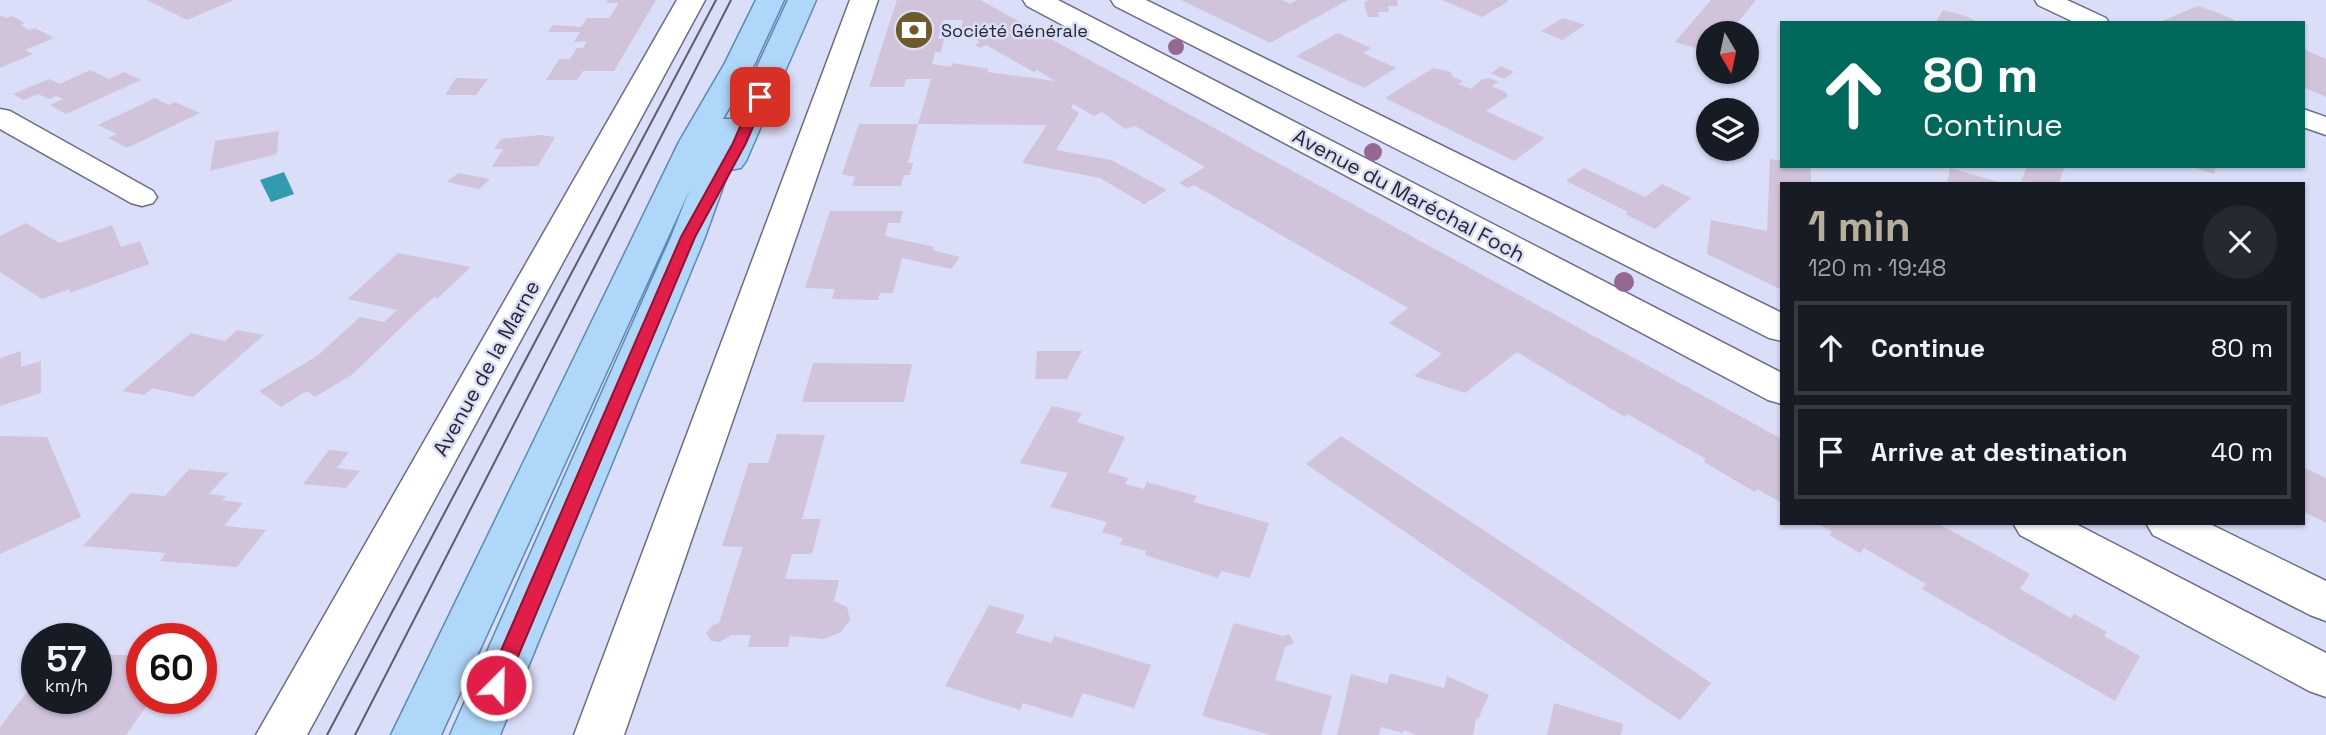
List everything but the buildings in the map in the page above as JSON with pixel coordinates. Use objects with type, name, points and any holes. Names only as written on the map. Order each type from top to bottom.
[{"type":"main road","name":"Avenue de la Marne","points":[[281,735],[691,0]]},
{"type":"main road","points":[[695,142],[712,90],[752,0]]},
{"type":"main road","points":[[416,735],[695,142],[740,63],[770,0]]},
{"type":"main road","points":[[475,735],[688,237],[719,152],[785,0]]},
{"type":"main road","points":[[688,237],[739,143],[802,0]]},
{"type":"main road","points":[[599,735],[864,0]]},
{"type":"main road","name":"Avenue du Maréchal Foch","points":[[1037,0],[1780,389]]},
{"type":"main road","name":"Avenue du Maréchal Foch","points":[[1125,0],[1780,328]]},
{"type":"main road","points":[[2039,525],[2326,676]]},
{"type":"main road","points":[[2172,525],[2326,602]]},
{"type":"street","points":[[2048,0],[2093,21]]},
{"type":"street","points":[[0,117],[142,197]]},
{"type":"street","points":[[2305,118],[2326,127]]},
{"type":"water","points":[[284,172],[294,194],[271,202],[260,180]]},
{"type":"tram line","points":[[327,735],[716,0]]},
{"type":"tram line","points":[[355,735],[731,0]]},
{"type":"place","name":"Société Générale","points":[[914,30]]},
{"type":"route","points":[[496,685],[688,237],[739,143],[760,97]]}]
